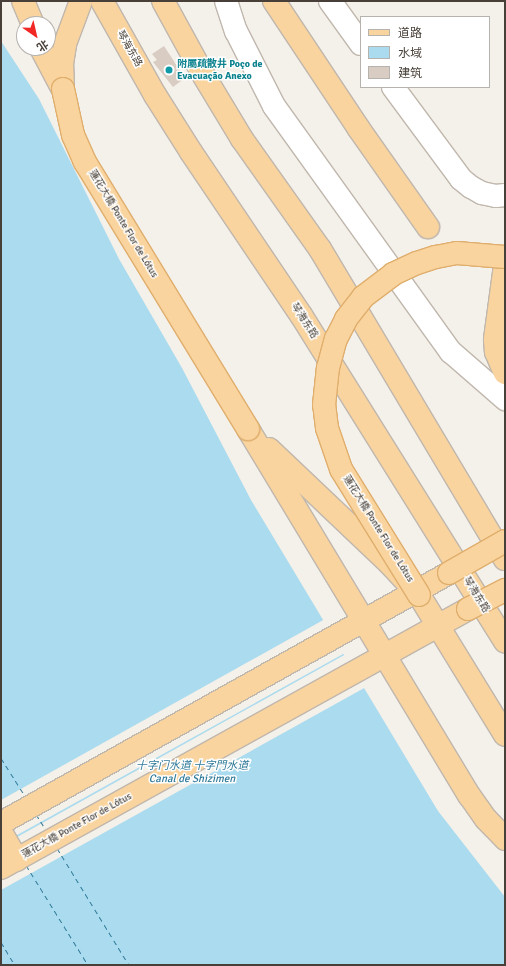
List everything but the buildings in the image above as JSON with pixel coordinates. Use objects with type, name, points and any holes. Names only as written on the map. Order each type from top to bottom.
[{"type":"main road","points":[[23,1],[30,16]]},
{"type":"main road","name":"蓮花大橋 Ponte Flor de Lótus","points":[[81,1],[65,44],[62,64],[63,89],[73,136],[85,162],[457,775],[486,819],[505,839]]},
{"type":"main road","name":"琴海东路","points":[[102,1],[159,102],[305,321],[505,642]]},
{"type":"main road","points":[[163,1],[204,76],[242,138],[320,249],[505,559]]},
{"type":"main road","points":[[274,1],[359,129],[428,227]]},
{"type":"main road","points":[[46,56],[63,89]]},
{"type":"main road","name":"蓮花大橋 Ponte Flor de Lótus","points":[[505,257],[457,253],[436,257],[417,263],[393,274],[363,297],[346,318],[336,339],[328,368],[324,405],[326,428],[341,469],[505,735]]},
{"type":"main road","points":[[505,264],[495,339],[496,352],[505,373]]},
{"type":"main road","name":"蓮花大橋 Ponte Flor de Lótus","points":[[248,429],[390,564],[419,595]]},
{"type":"main road","name":"蓮花大橋 Ponte Flor de Lótus","points":[[1,823],[505,541]]},
{"type":"main road","name":"蓮花大橋 Ponte Flor de Lótus","points":[[9,864],[505,590]]},
{"type":"main road","points":[[1,832],[9,864]]},
{"type":"lane","points":[[226,1],[236,31],[278,112],[451,352],[505,399]]},
{"type":"lane","points":[[330,1],[360,43]]},
{"type":"lane","points":[[394,88],[461,179],[482,193],[496,196],[505,195]]},
{"type":"water","name":"十字门水道 十字門水道 Canal de Shizimen","points":[[1,41],[39,99],[119,259],[182,368],[251,500],[438,811],[505,897],[505,965],[1,965]]},
{"type":"pier","points":[[325,619],[345,653],[1,844],[1,800]]},
{"type":"pier","points":[[346,654],[366,687],[1,890],[1,846]]},
{"type":"ferry route","points":[[1,758],[25,796]]},
{"type":"ferry route","points":[[36,814],[46,830]]},
{"type":"ferry route","points":[[57,848],[129,965]]},
{"type":"ferry route","points":[[26,865],[88,965]]},
{"type":"ferry route","points":[[1,942],[15,965]]},
{"type":"place","name":"附屬疏散井 Poço de Evacuação Anexo","points":[[169,70]]}]
